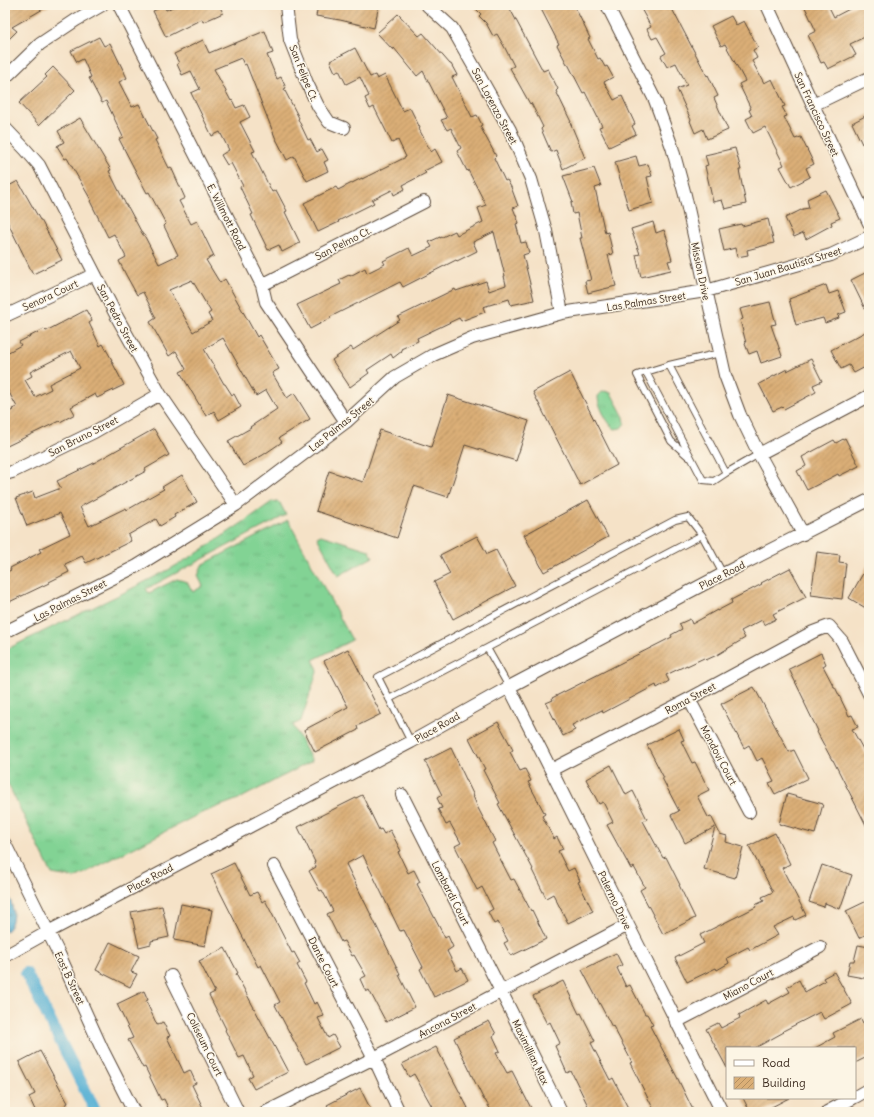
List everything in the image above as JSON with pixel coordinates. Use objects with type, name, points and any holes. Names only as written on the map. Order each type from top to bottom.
[{"type":"street","points":[[5,78],[40,44],[102,5]]},
{"type":"street","name":"E. Willmott Road","points":[[119,5],[262,285],[266,302],[346,422]]},
{"type":"street","name":"San Felipe Ct.","points":[[286,5],[290,40],[307,83],[318,106],[329,122],[344,128]]},
{"type":"street","name":"San Lorenzo Street","points":[[427,5],[452,28],[510,130],[531,179],[546,231],[562,313]]},
{"type":"street","name":"Mission Drive","points":[[606,5],[655,100],[670,141],[685,195],[725,375],[740,415],[759,454],[803,534]]},
{"type":"street","name":"San Francisco Street","points":[[767,5],[869,223]]},
{"type":"street","points":[[813,105],[869,78]]},
{"type":"street","name":"San Pedro Street","points":[[5,128],[39,166],[117,318],[160,394],[236,505]]},
{"type":"street","name":"San Pelmo Ct.","points":[[262,285],[424,202]]},
{"type":"street","name":"San Juan Bautista Street","points":[[706,291],[831,255],[869,237]]},
{"type":"street","name":"Senora Court","points":[[5,316],[94,274]]},
{"type":"street","name":"Las Palmas Street","points":[[5,632],[138,566],[236,505],[346,422],[395,377],[433,355],[472,338],[562,313],[706,291]]},
{"type":"street","name":"San Bruno Street","points":[[5,474],[94,432],[160,394]]},
{"type":"street","points":[[759,454],[869,396]]},
{"type":"street","name":"Place Road","points":[[5,956],[411,742],[509,687],[723,574],[869,500]]},
{"type":"street","name":"Roma Street","points":[[551,770],[689,699],[813,632],[829,626],[842,641],[869,694]]},
{"type":"street","name":"Palermo Drive","points":[[509,687],[722,1112]]},
{"type":"street","name":"Mondovi Court","points":[[689,699],[748,812]]},
{"type":"street","name":"Lombardi Court","points":[[402,795],[501,991]]},
{"type":"street","name":"East B Street","points":[[5,844],[134,1112]]},
{"type":"street","name":"Dante Court","points":[[274,866],[374,1058],[399,1112]]},
{"type":"street","name":"Ancona Street","points":[[266,1112],[374,1058],[628,925]]},
{"type":"street","name":"Miano Court","points":[[676,1022],[820,946]]},
{"type":"street","name":"Coliseum Court","points":[[171,976],[238,1112]]},
{"type":"street","name":"Maximillian Max","points":[[501,991],[560,1112]]},
{"type":"street","points":[[856,1096],[869,1090]]},
{"type":"street","points":[[827,1112],[850,1099]]},
{"type":"lane","points":[[692,461],[671,441],[637,375],[669,365],[720,354]]},
{"type":"lane","points":[[669,365],[726,473]]},
{"type":"lane","points":[[646,372],[703,480],[714,481],[759,454]]},
{"type":"lane","points":[[411,742],[378,677],[675,520],[688,517],[702,535],[723,574]]},
{"type":"lane","points":[[389,699],[702,535]]},
{"type":"lane","points":[[487,648],[509,687]]},
{"type":"green space","points":[[605,391],[611,393],[624,417],[625,423],[621,428],[615,429],[612,427],[601,409],[598,396]]},
{"type":"green space","points":[[273,501],[280,503],[286,515],[146,589],[149,593],[177,579],[187,582],[193,592],[203,586],[198,576],[202,565],[288,520],[352,640],[313,660],[318,669],[301,721],[293,725],[312,761],[241,798],[199,814],[75,878],[52,874],[5,778],[5,650],[170,569],[199,552]]},
{"type":"green space","points":[[321,535],[369,550],[373,557],[338,576],[317,537]]},
{"type":"water","points":[[5,891],[10,899],[13,912],[10,927],[5,932]]},
{"type":"building","points":[[5,5],[50,5],[12,27],[17,31],[5,43]]},
{"type":"building","points":[[177,5],[219,5],[223,13],[203,22],[202,19],[166,37],[153,11],[164,6],[166,10]]},
{"type":"building","points":[[318,5],[379,5],[374,28],[316,16]]},
{"type":"building","points":[[472,5],[508,5],[543,71],[548,69],[558,89],[556,91],[571,122],[585,158],[563,169],[556,150],[551,152],[541,129],[543,127],[531,103],[530,104],[510,68],[514,66],[505,48],[497,34],[493,36],[486,23],[479,16],[481,14]]},
{"type":"building","points":[[549,5],[574,5],[590,38],[588,39],[598,59],[600,58],[605,67],[607,66],[613,77],[604,82],[614,100],[622,96],[635,124],[632,126],[636,134],[609,147],[599,127],[602,126],[585,92],[583,93],[557,45],[559,44],[541,9]]},
{"type":"building","points":[[639,5],[670,5],[718,96],[714,98],[728,130],[707,139],[703,129],[695,133],[690,121],[691,120],[677,89],[687,85],[676,63],[667,67],[661,56],[666,53],[657,37],[652,39],[647,29],[651,27]]},
{"type":"building","points":[[804,5],[828,5],[834,17],[857,5],[869,5],[869,35],[850,44],[856,55],[828,69],[824,62],[821,63],[808,35],[816,31]]},
{"type":"building","points":[[398,14],[419,36],[423,33],[451,64],[457,75],[452,77],[472,117],[477,115],[482,125],[480,126],[496,156],[494,158],[505,181],[507,180],[511,187],[518,206],[513,208],[519,223],[516,224],[521,243],[526,242],[529,253],[523,255],[534,300],[511,305],[509,299],[483,307],[485,312],[461,321],[459,318],[417,338],[418,341],[401,349],[402,351],[393,358],[391,354],[367,370],[369,373],[350,387],[332,360],[351,347],[353,350],[400,320],[398,317],[455,289],[456,291],[486,281],[489,291],[506,285],[494,232],[473,242],[477,251],[403,287],[400,282],[330,317],[331,318],[310,329],[297,305],[341,284],[339,280],[349,275],[350,276],[365,268],[367,273],[385,264],[383,261],[409,248],[413,256],[432,247],[429,242],[455,231],[457,235],[483,222],[478,208],[486,205],[457,151],[461,148],[451,128],[447,130],[441,120],[447,118],[423,71],[417,76],[394,48],[393,50],[377,33]]},
{"type":"building","points":[[731,16],[736,25],[744,21],[758,47],[753,50],[757,58],[752,61],[764,83],[772,79],[785,106],[782,107],[787,116],[784,117],[795,139],[801,137],[814,164],[806,168],[810,177],[791,187],[780,167],[784,165],[765,127],[753,133],[746,119],[752,116],[749,110],[751,109],[739,84],[745,81],[725,44],[721,46],[711,26]]},
{"type":"building","points":[[265,31],[273,53],[267,55],[277,79],[281,77],[286,88],[284,89],[299,118],[298,119],[308,140],[310,139],[317,152],[322,149],[328,160],[324,162],[328,171],[307,181],[294,156],[287,160],[275,137],[246,64],[244,65],[241,58],[214,69],[236,108],[244,105],[250,117],[240,122],[255,151],[252,152],[272,192],[276,190],[287,211],[285,212],[300,243],[282,252],[279,245],[268,250],[251,215],[253,214],[240,187],[243,186],[231,163],[227,165],[221,155],[229,150],[220,132],[212,136],[191,93],[200,89],[191,71],[182,75],[177,64],[179,63],[174,54],[203,40],[209,53]]},
{"type":"building","points":[[99,37],[104,46],[110,43],[127,78],[119,82],[132,107],[139,104],[157,139],[155,140],[169,168],[171,167],[185,198],[179,201],[191,224],[197,221],[214,256],[206,260],[220,283],[225,279],[257,337],[259,335],[279,369],[272,373],[287,398],[294,393],[310,419],[279,438],[282,442],[243,466],[228,441],[251,428],[250,427],[277,409],[266,390],[256,396],[223,338],[204,349],[224,384],[232,395],[234,394],[241,407],[219,420],[214,411],[206,416],[180,372],[186,369],[176,351],[169,356],[150,322],[156,318],[143,292],[137,295],[119,261],[126,257],[114,234],[108,237],[90,201],[91,200],[67,158],[65,159],[57,146],[64,142],[58,131],[80,118],[111,170],[109,171],[127,207],[159,264],[178,255],[164,226],[166,224],[149,192],[147,193],[119,139],[123,137],[106,101],[102,103],[89,78],[91,77],[83,59],[77,62],[71,51]],"holes":[[[192,280],[211,312],[208,314],[212,321],[193,332],[169,290]]]},
{"type":"building","points":[[355,48],[370,77],[375,75],[377,79],[385,75],[403,111],[410,108],[431,152],[435,149],[442,162],[424,171],[426,173],[403,185],[405,189],[394,195],[392,190],[372,200],[374,203],[318,232],[304,203],[336,187],[338,190],[406,157],[398,140],[392,143],[374,107],[370,109],[365,98],[369,96],[360,77],[346,84],[339,70],[335,72],[330,61]]},
{"type":"building","points":[[53,67],[75,90],[39,125],[19,103],[47,77],[45,75]]},
{"type":"building","points":[[869,114],[869,140],[862,144],[852,123]]},
{"type":"building","points":[[735,148],[741,170],[739,170],[746,204],[725,209],[722,200],[713,202],[705,166],[708,165],[705,155]]},
{"type":"building","points":[[636,156],[639,166],[648,164],[652,176],[647,177],[653,203],[629,210],[615,162]]},
{"type":"building","points":[[594,168],[601,186],[595,188],[605,233],[608,232],[613,254],[608,255],[616,286],[588,293],[585,281],[591,280],[580,238],[582,238],[577,213],[573,214],[571,202],[573,202],[563,176]]},
{"type":"building","points":[[18,181],[62,260],[33,274],[5,217],[5,188]]},
{"type":"building","points":[[826,190],[840,218],[831,222],[832,225],[806,239],[803,233],[794,237],[785,218],[803,209],[809,208],[807,199]]},
{"type":"building","points":[[768,219],[774,243],[747,250],[748,255],[737,257],[735,248],[724,251],[719,229],[741,224],[742,226]]},
{"type":"building","points":[[653,222],[656,233],[664,230],[672,260],[668,261],[671,270],[641,277],[636,255],[640,254],[631,229]]},
{"type":"building","points":[[869,271],[869,317],[851,280]]},
{"type":"building","points":[[826,285],[829,294],[838,291],[846,312],[838,315],[839,318],[825,323],[823,318],[796,325],[789,299]]},
{"type":"building","points":[[770,302],[776,324],[771,325],[782,356],[761,363],[757,351],[749,354],[745,344],[740,320],[743,319],[740,309]]},
{"type":"building","points":[[86,310],[92,321],[89,323],[100,346],[103,344],[124,385],[97,398],[95,394],[71,407],[75,414],[5,447],[5,414],[17,407],[5,385],[5,354],[21,345],[19,342],[44,329],[46,331]],"holes":[[[71,351],[80,368],[49,384],[51,389],[35,397],[25,380],[32,376],[30,372]]]},
{"type":"building","points":[[869,330],[869,365],[854,373],[849,365],[841,369],[831,350]]},
{"type":"building","points":[[811,359],[822,381],[813,385],[816,392],[784,409],[782,407],[773,411],[759,384],[787,369],[787,371]]},
{"type":"building","points":[[570,372],[617,465],[580,485],[533,392]]},
{"type":"building","points":[[448,395],[529,421],[516,461],[465,445],[448,497],[414,486],[397,538],[316,511],[329,471],[363,482],[380,430],[431,447]]},
{"type":"building","points":[[154,429],[169,455],[145,469],[146,471],[80,507],[89,526],[126,508],[127,510],[164,489],[162,487],[182,475],[197,502],[174,515],[175,517],[160,526],[156,519],[128,535],[131,541],[86,563],[82,556],[65,564],[69,572],[5,604],[5,573],[11,570],[10,568],[41,552],[39,549],[70,534],[60,513],[27,526],[16,498],[33,492],[35,498],[61,488],[57,481],[92,464]]},
{"type":"building","points":[[845,438],[859,466],[839,476],[838,474],[807,490],[797,471],[806,466],[802,457],[834,440],[836,443]]},
{"type":"building","points":[[588,500],[608,537],[544,572],[524,535]]},
{"type":"building","points":[[477,536],[487,554],[496,550],[515,586],[453,619],[434,582],[450,574],[440,555]]},
{"type":"building","points":[[817,552],[840,555],[839,562],[846,563],[842,599],[811,595]]},
{"type":"building","points":[[869,563],[869,610],[849,598]]},
{"type":"building","points":[[790,568],[806,597],[773,614],[776,619],[764,625],[762,620],[741,631],[745,638],[717,655],[706,660],[704,658],[666,675],[669,681],[657,688],[656,685],[603,713],[602,710],[572,725],[575,730],[563,736],[546,703],[553,700],[552,698],[672,637],[671,635],[682,629],[679,624],[690,619],[692,624],[732,603],[731,600]]},
{"type":"building","points":[[348,649],[381,714],[357,726],[358,730],[315,752],[304,730],[348,707],[324,661]]},
{"type":"building","points":[[821,653],[826,664],[823,666],[849,716],[852,715],[858,727],[852,729],[869,760],[869,831],[817,732],[818,731],[789,669]]},
{"type":"building","points":[[754,687],[789,752],[794,750],[808,778],[775,794],[769,783],[774,781],[762,758],[757,761],[749,745],[744,748],[721,704]]},
{"type":"building","points":[[498,722],[513,750],[510,752],[520,771],[525,769],[531,781],[528,782],[545,814],[542,816],[554,839],[557,837],[563,849],[558,851],[568,871],[574,868],[580,881],[578,882],[593,911],[568,923],[553,894],[546,898],[532,870],[533,869],[498,804],[500,803],[469,738]]},
{"type":"building","points":[[679,729],[684,740],[681,741],[692,763],[695,762],[709,790],[697,796],[708,817],[711,816],[720,834],[727,836],[726,842],[743,847],[735,878],[704,869],[715,827],[685,843],[671,815],[679,811],[647,745]]},
{"type":"building","points":[[451,748],[474,796],[478,808],[495,841],[492,843],[511,880],[514,879],[531,911],[532,910],[546,939],[511,956],[504,943],[508,941],[498,922],[494,924],[488,912],[493,909],[482,887],[477,890],[455,846],[461,843],[450,823],[446,825],[438,809],[442,808],[437,798],[442,795],[425,761]]},
{"type":"building","points":[[611,765],[626,795],[633,791],[647,819],[643,821],[663,858],[666,857],[695,918],[663,934],[640,890],[645,887],[634,867],[631,869],[607,825],[613,822],[603,802],[599,804],[586,779]]},
{"type":"building","points":[[787,794],[823,804],[815,834],[779,824]]},
{"type":"building","points":[[362,795],[379,830],[381,829],[384,834],[390,830],[401,851],[398,852],[408,873],[414,870],[420,882],[417,884],[445,938],[448,936],[453,947],[447,951],[457,971],[462,968],[468,980],[434,997],[420,969],[423,967],[404,930],[400,931],[363,855],[346,864],[415,1007],[386,1022],[369,990],[366,992],[360,979],[366,976],[354,955],[352,956],[344,941],[341,942],[327,914],[333,911],[322,890],[320,891],[309,871],[316,867],[315,862],[298,827]]},
{"type":"building","points":[[775,833],[790,864],[782,868],[806,915],[795,920],[794,917],[773,927],[778,935],[750,950],[748,947],[727,958],[729,963],[717,970],[716,968],[687,982],[675,958],[704,943],[700,935],[756,907],[755,905],[764,901],[762,897],[773,892],[749,846]]},
{"type":"building","points":[[234,863],[250,895],[257,892],[262,902],[265,900],[292,953],[294,952],[300,963],[297,965],[306,982],[304,983],[314,1004],[317,1002],[324,1016],[318,1018],[328,1038],[333,1035],[340,1047],[306,1064],[275,1005],[280,1002],[261,965],[258,967],[211,874]]},
{"type":"building","points":[[822,865],[852,875],[840,909],[825,903],[824,907],[809,902]]},
{"type":"building","points":[[869,900],[869,933],[859,938],[846,911]]},
{"type":"building","points":[[181,904],[212,910],[205,946],[174,940]]},
{"type":"building","points":[[162,906],[169,937],[151,941],[151,944],[139,947],[131,912]]},
{"type":"building","points":[[110,942],[139,956],[131,972],[137,974],[130,987],[96,970]]},
{"type":"building","points":[[858,945],[869,947],[869,979],[847,975],[850,961],[854,961]]},
{"type":"building","points":[[225,948],[238,973],[236,974],[288,1072],[254,1089],[248,1078],[253,1075],[244,1056],[239,1058],[225,1030],[226,1029],[209,995],[215,992],[199,961]]},
{"type":"building","points":[[616,953],[622,965],[617,968],[626,987],[630,985],[645,1014],[647,1014],[653,1025],[650,1026],[694,1112],[655,1112],[630,1063],[632,1062],[582,970]]},
{"type":"building","points":[[834,972],[852,1004],[824,1019],[820,1012],[783,1031],[784,1032],[757,1047],[726,1047],[726,1066],[706,1029],[718,1023],[721,1028],[740,1018],[739,1015],[766,1000],[768,1004],[790,992],[787,987],[799,980],[805,992],[825,981],[823,978]]},
{"type":"building","points":[[563,981],[579,1014],[581,1013],[595,1041],[591,1043],[610,1080],[613,1078],[630,1112],[591,1112],[571,1071],[567,1073],[555,1046],[560,1043],[550,1022],[547,1024],[533,996]]},
{"type":"building","points":[[144,991],[148,1000],[146,1001],[157,1025],[163,1022],[170,1036],[167,1037],[184,1073],[190,1070],[196,1083],[192,1085],[205,1112],[170,1112],[164,1099],[161,1100],[145,1067],[143,1068],[128,1040],[133,1038],[117,1004]]},
{"type":"building","points":[[861,1019],[863,1023],[869,1020],[869,1056],[856,1062],[856,1047],[817,1047],[835,1037],[833,1033]]},
{"type":"building","points":[[489,1021],[496,1034],[493,1036],[500,1051],[496,1053],[507,1073],[512,1071],[533,1112],[492,1112],[484,1100],[470,1072],[454,1038]]},
{"type":"building","points":[[436,1047],[469,1112],[435,1112],[414,1074],[409,1077],[402,1064]]},
{"type":"building","points":[[40,1051],[68,1103],[65,1105],[69,1112],[36,1112],[29,1097],[35,1094],[19,1062]]},
{"type":"building","points":[[360,1088],[372,1112],[331,1112],[327,1105]]},
{"type":"building","points":[[744,1099],[787,1099],[762,1112],[750,1112]]},
{"type":"waterway","points":[[26,973],[96,1112]]}]
